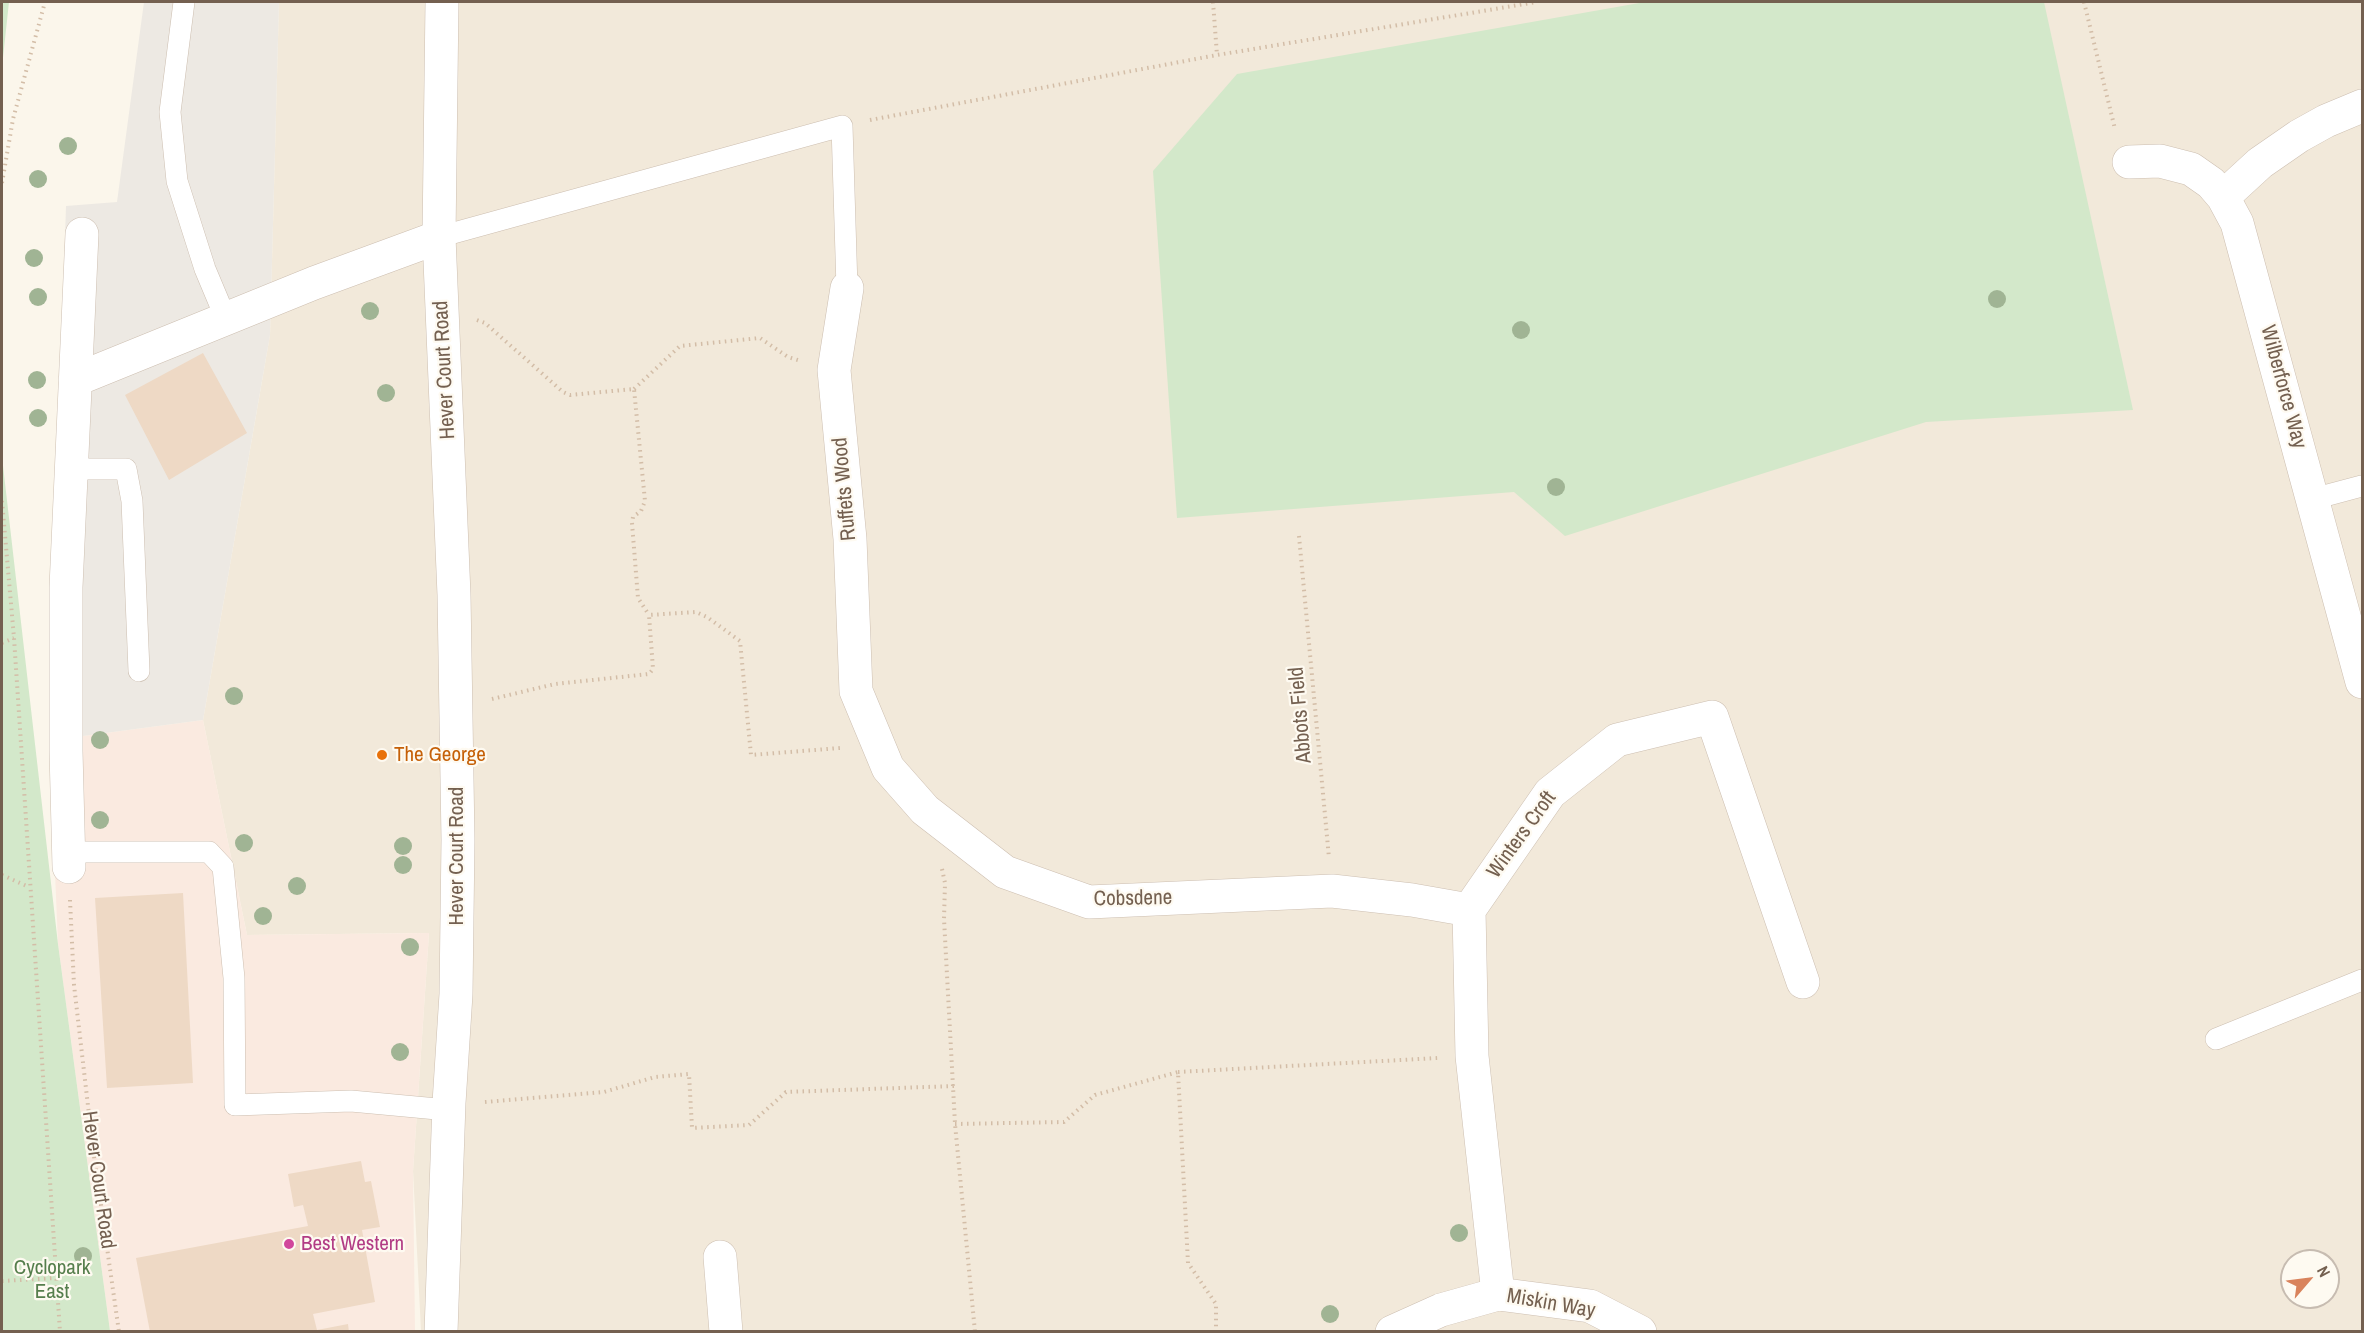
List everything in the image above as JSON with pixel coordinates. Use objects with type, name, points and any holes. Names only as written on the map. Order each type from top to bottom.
[{"type":"street","name":"Hever Court Road","points":[[441,1332],[448,1106],[456,994],[458,840],[454,596],[439,237],[442,2]]},
{"type":"street","points":[[2223,197],[2260,163],[2299,136],[2326,121],[2362,106]]},
{"type":"street","name":"Wilberforce Way","points":[[2129,162],[2150,160],[2181,165],[2205,178],[2223,197],[2241,234],[2362,675]]},
{"type":"street","points":[[69,859],[66,751],[66,587],[82,234]]},
{"type":"street","points":[[75,381],[226,319],[439,237]]},
{"type":"street","name":"Ruffets Wood","points":[[847,288],[834,370],[850,539],[856,691]]},
{"type":"street","name":"Cobsdene","points":[[856,691],[888,768],[925,810],[1005,872],[1089,902],[1332,891],[1412,900],[1469,910]]},
{"type":"street","name":"Winters Croft","points":[[1469,910],[1550,793],[1617,740],[1712,717],[1803,982]]},
{"type":"street","points":[[1469,910],[1472,1056],[1498,1294]]},
{"type":"street","points":[[720,1257],[726,1332]]},
{"type":"street","name":"Miskin Way","points":[[1392,1332],[1441,1310],[1498,1294],[1590,1306],[1641,1332]]},
{"type":"lane","points":[[184,2],[170,112],[177,181],[205,269],[226,319]]},
{"type":"lane","points":[[439,237],[842,126],[847,288]]},
{"type":"lane","points":[[71,469],[126,469],[132,501],[139,671]]},
{"type":"lane","points":[[2313,499],[2362,486]]},
{"type":"lane","points":[[69,859],[209,852],[224,867],[234,978],[235,1105],[351,1101],[448,1106]]},
{"type":"lane","points":[[2216,1039],[2362,980]]},
{"type":"path","points":[[2,183],[13,119],[45,2]]},
{"type":"path","points":[[1213,2],[1216,55]]},
{"type":"path","points":[[842,126],[1216,55],[1537,2]]},
{"type":"path","points":[[2084,2],[2123,163],[2129,162]]},
{"type":"path","points":[[443,320],[475,320],[485,323],[563,393],[570,395],[634,389],[680,346],[714,342],[760,338],[788,357],[834,370]]},
{"type":"path","points":[[486,700],[555,684],[649,674],[653,669],[649,615],[638,598],[632,520],[643,508],[645,501],[634,389]]},
{"type":"path","points":[[2,501],[14,638],[60,1332]]},
{"type":"path","name":"Abbots Field","points":[[1299,536],[1332,891]]},
{"type":"path","points":[[649,615],[699,613],[740,641],[751,755],[845,748]]},
{"type":"path","points":[[2,643],[14,638]]},
{"type":"path","name":"Hever Court Road","points":[[69,859],[74,985],[118,1332]]},
{"type":"path","points":[[940,864],[945,884],[944,919],[955,1124],[975,1332]]},
{"type":"path","points":[[2,875],[29,886]]},
{"type":"path","points":[[955,1124],[1064,1122],[1095,1095],[1178,1072],[1472,1056]]},
{"type":"path","points":[[1178,1072],[1188,1263],[1216,1304],[1216,1332]]},
{"type":"path","points":[[448,1106],[604,1092],[655,1077],[689,1074],[692,1128],[749,1125],[786,1092],[954,1086]]},
{"type":"path","points":[[2,1281],[56,1278]]},
{"type":"shaded area","points":[[144,2],[279,2],[270,335],[203,720],[83,736],[49,730],[66,206],[117,202]]},
{"type":"shaded area","points":[[279,2],[2362,2],[2362,1331],[421,1331],[413,1171],[429,933],[247,935],[203,720],[270,335]]},
{"type":"shaded area","points":[[203,720],[247,935],[429,933],[413,1171],[415,1331],[110,1331],[58,944],[49,730],[83,736]]},
{"type":"green space","points":[[2,2],[9,2],[2,67]]},
{"type":"green space","points":[[1645,2],[2044,2],[2133,410],[1926,422],[1565,536],[1514,492],[1177,518],[1153,171],[1237,74]]},
{"type":"green space","name":"Cyclopark East","points":[[2,457],[58,944],[110,1331],[2,1331]]},
{"type":"building","points":[[203,353],[247,433],[169,480],[125,395]]},
{"type":"building","points":[[183,893],[193,1083],[107,1088],[95,898]]},
{"type":"building","name":"Best Western","points":[[361,1161],[365,1182],[371,1181],[380,1227],[362,1230],[375,1302],[313,1314],[317,1330],[348,1324],[349,1332],[150,1332],[136,1258],[308,1226],[303,1205],[294,1207],[288,1174]]},
{"type":"place","name":"The George","points":[[382,755]]},
{"type":"place","name":"Best Western","points":[[289,1244]]}]
